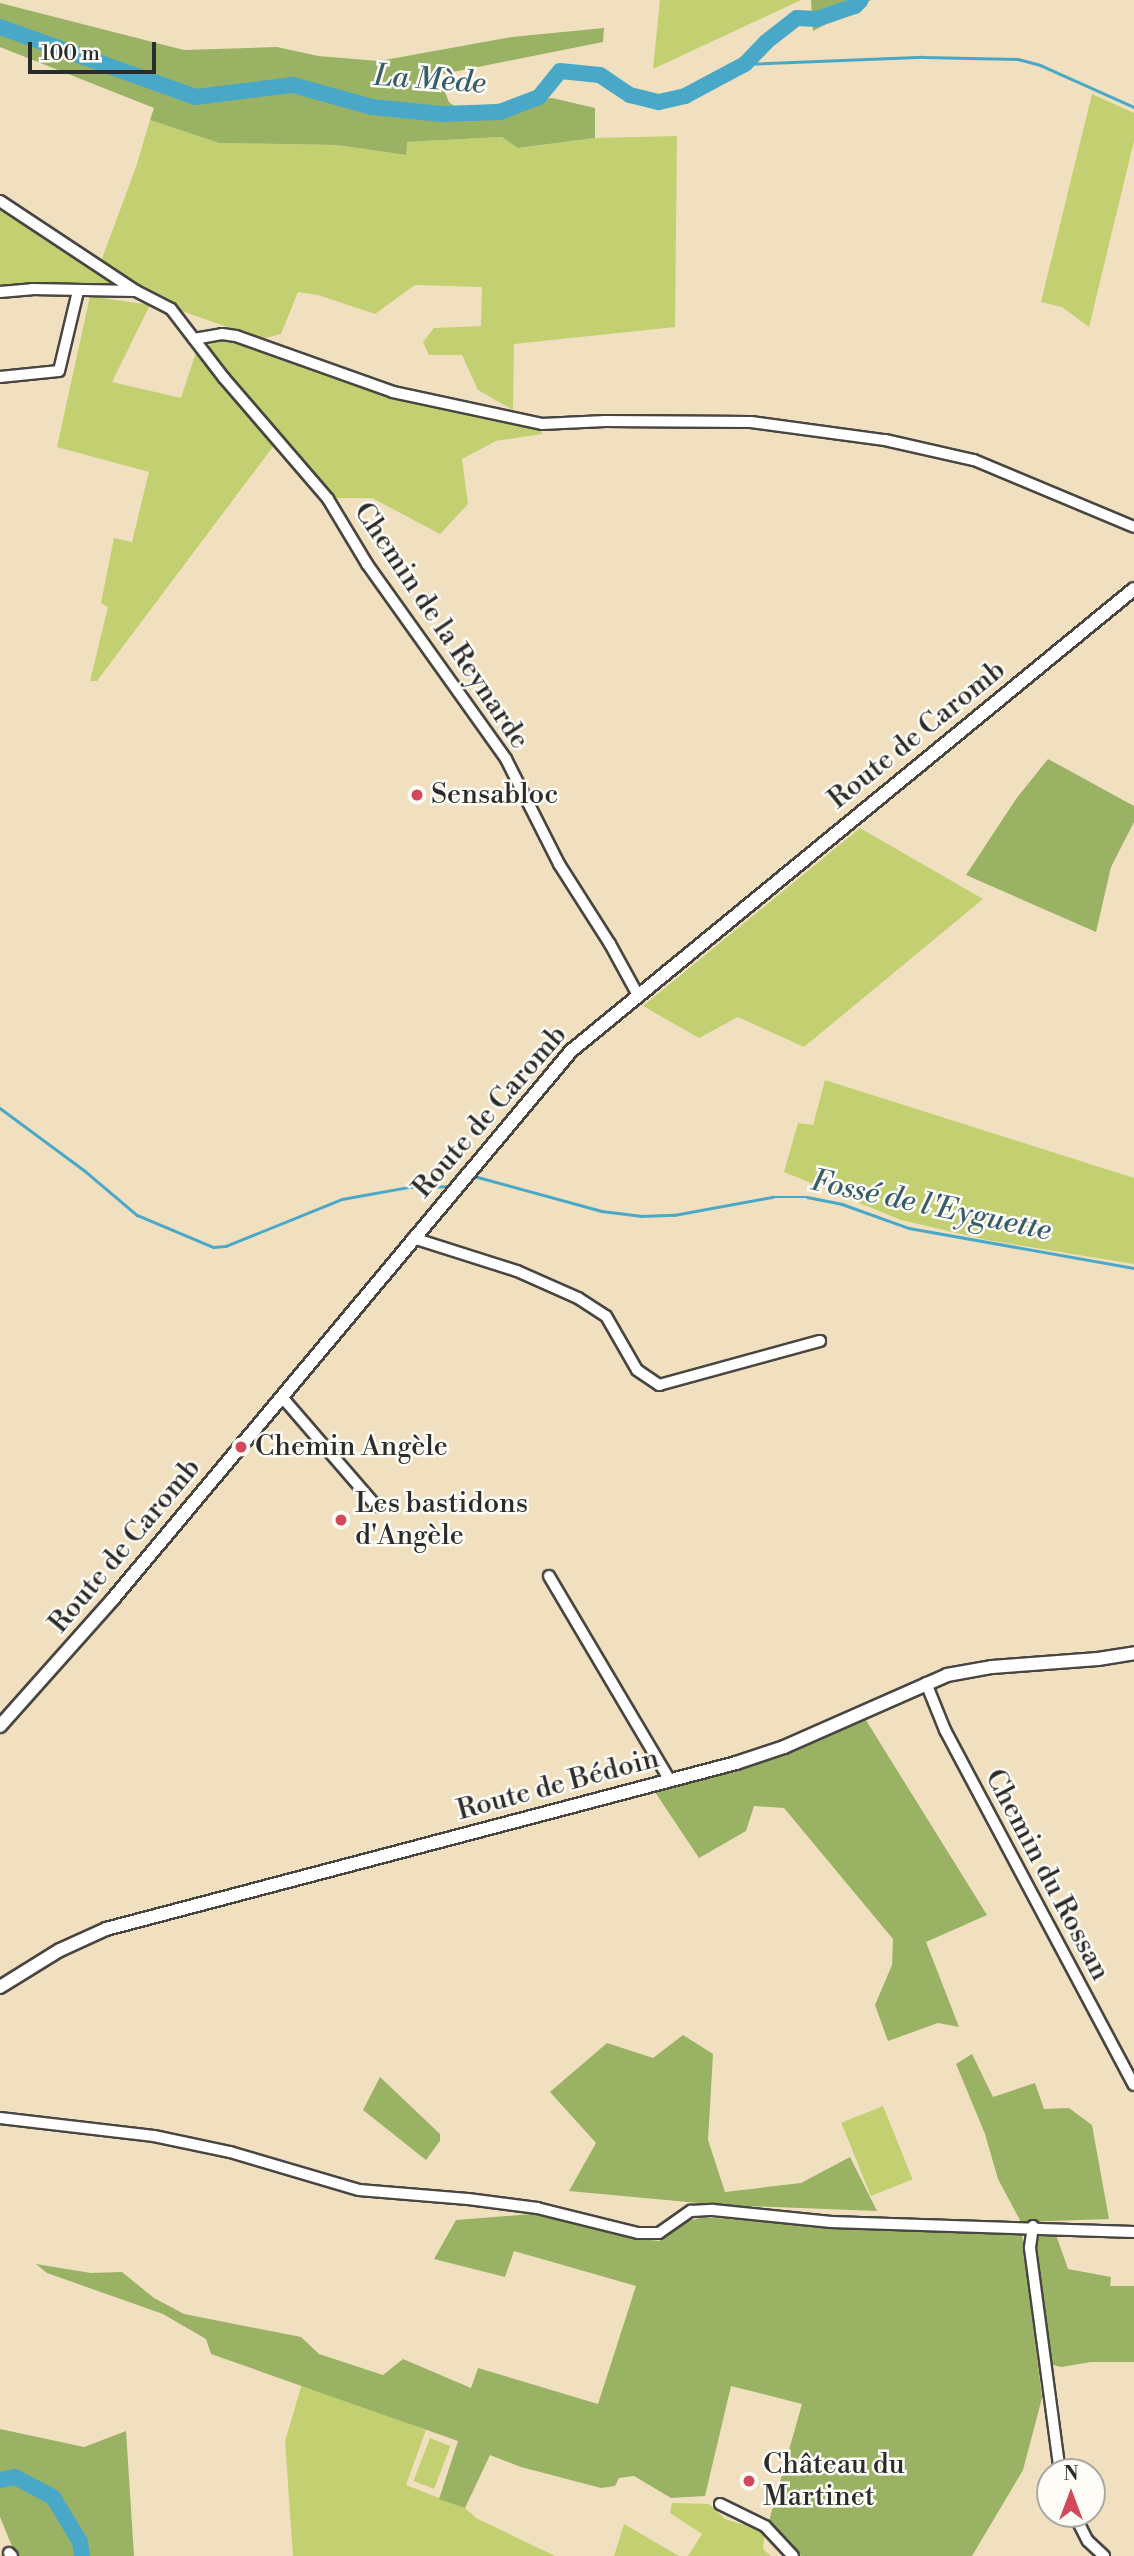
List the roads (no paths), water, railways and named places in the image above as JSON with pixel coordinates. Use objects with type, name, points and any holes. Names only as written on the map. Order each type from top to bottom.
[{"type":"main road","name":"Route de Caromb","points":[[0,1726],[45,1679],[571,1051],[1134,589]]},
{"type":"main road","name":"Route de Bédoin","points":[[0,1987],[60,1950],[122,1923],[670,1781],[784,1747],[926,1683],[966,1671],[1098,1659],[1134,1653]]},
{"type":"street","name":"Chemin de la Reynarde","points":[[0,201],[136,291],[171,309],[328,499],[379,581],[506,759],[559,864],[610,944],[639,997]]},
{"type":"street","points":[[0,292],[32,289],[136,291]]},
{"type":"street","points":[[0,377],[59,371],[78,291]]},
{"type":"street","points":[[194,339],[222,334],[236,336],[393,391],[542,424],[617,421],[757,422],[874,438],[974,460],[1134,527]]},
{"type":"street","points":[[413,1238],[517,1271],[578,1298],[606,1317],[637,1370],[659,1385],[820,1341]]},
{"type":"street","points":[[282,1397],[376,1506]]},
{"type":"street","points":[[549,1576],[670,1781]]},
{"type":"street","name":"Chemin du Rossan","points":[[926,1683],[945,1730],[1134,2085]]},
{"type":"street","points":[[0,2118],[154,2136],[230,2152],[359,2190],[537,2208],[638,2233],[659,2233],[691,2211],[713,2210],[831,2222],[1033,2226],[1134,2232]]},
{"type":"street","points":[[1033,2226],[1030,2248],[1058,2458]]},
{"type":"street","points":[[720,2504],[765,2526],[793,2556]]},
{"type":"street","points":[[1081,2528],[1088,2541],[1104,2556]]},
{"type":"waterway","name":"La Mède","points":[[0,27],[196,97],[293,85],[372,107],[441,114],[500,112],[539,97],[560,71],[600,75],[630,95],[659,102],[685,96],[745,64],[766,42],[797,18],[817,19],[855,6],[861,0]]},
{"type":"waterway","points":[[745,64],[923,57],[1018,59],[1040,65],[1134,107]]},
{"type":"waterway","name":"Fossé de l'Eyguette","points":[[0,1108],[85,1171],[137,1215],[213,1247],[226,1246],[342,1199],[409,1187],[448,1186],[461,1170],[463,1172]]},
{"type":"waterway","name":"Fossé de l'Eyguette","points":[[474,1176],[602,1211],[640,1216],[674,1215],[772,1197],[807,1197],[842,1204],[909,1228],[1134,1268]]},
{"type":"waterway","points":[[0,2480],[15,2477],[53,2497],[80,2542],[82,2556]]},
{"type":"place","name":"Sensabloc","points":[[417,795]]},
{"type":"place","name":"Chemin Angèle","points":[[241,1447]]},
{"type":"place","name":"Les bastidons d'Angèle","points":[[341,1520]]},
{"type":"place","name":"Château du Martinet","points":[[749,2481]]}]
